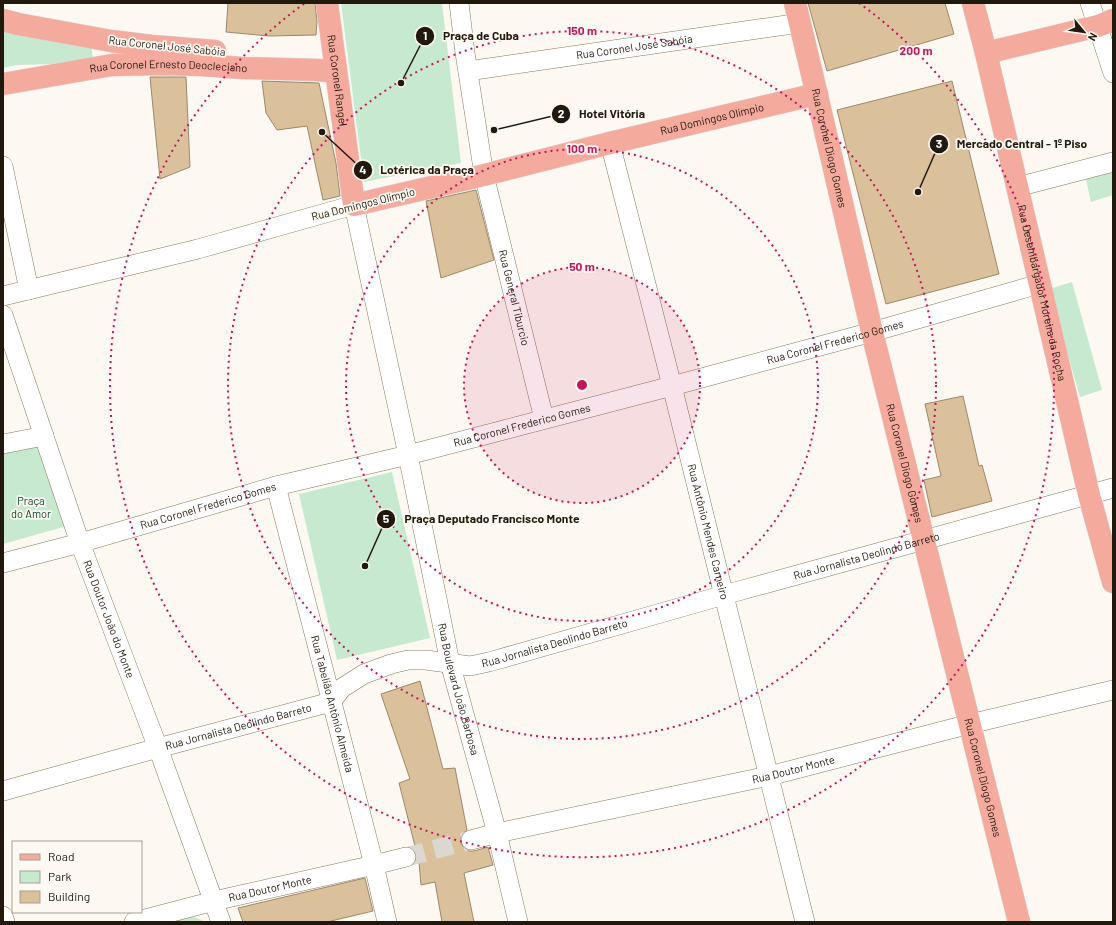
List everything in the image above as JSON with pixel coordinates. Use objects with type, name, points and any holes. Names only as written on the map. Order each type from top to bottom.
[{"type":"main road","name":"Rua Coronel Rangel","points":[[327,3],[354,205]]},
{"type":"main road","name":"Rua Desembargador Moreira da Rocha","points":[[973,3],[1089,495],[1113,582]]},
{"type":"main road","name":"Rua Coronel Diogo Gomes","points":[[797,13],[872,332],[1019,922]]},
{"type":"main road","name":"Rua Coronel José Sabóia","points":[[3,20],[26,26],[110,41],[335,64]]},
{"type":"main road","points":[[986,53],[1105,23]]},
{"type":"main road","name":"Rua Coronel Ernesto Deocleciano","points":[[3,84],[112,65],[163,64],[318,70],[335,64]]},
{"type":"main road","name":"Rua Domingos Olímpio","points":[[354,205],[817,94]]},
{"type":"street","name":"Rua General Tiburcio","points":[[458,3],[484,175],[544,419]]},
{"type":"street","points":[[1090,3],[1105,23],[1113,73]]},
{"type":"street","name":"Rua Coronel José Sabóia","points":[[468,71],[797,13]]},
{"type":"street","name":"Rua Antônio Mendes Carneiro","points":[[610,143],[805,922]]},
{"type":"street","points":[[1017,187],[1113,162]]},
{"type":"street","points":[[3,166],[29,290]]},
{"type":"street","name":"Rua Domingos Olímpio","points":[[3,296],[198,250],[354,205]]},
{"type":"street","name":"Rua Boulevard João Barbosa","points":[[354,205],[408,455],[450,663],[497,833],[518,922]]},
{"type":"street","name":"Rua Coronel Frederico Gomes","points":[[3,563],[80,543],[276,486],[408,455],[672,386],[872,332],[1039,284]]},
{"type":"street","name":"Rua Doutor João do Monte","points":[[3,315],[80,543],[158,748],[221,922]]},
{"type":"street","points":[[3,444],[44,436]]},
{"type":"street","name":"Rua Tabelião Antônio Almeida","points":[[276,486],[374,865],[387,922]]},
{"type":"street","name":"Rua Jornalista Deolindo Barreto","points":[[3,791],[331,702],[342,688],[364,674],[391,664],[408,660],[470,666],[489,662],[724,595],[1113,488]]},
{"type":"street","name":"Rua Doutor Monte","points":[[472,840],[497,833],[769,776],[970,724],[1113,690]]},
{"type":"street","name":"Rua Doutor Monte","points":[[134,922],[406,857]]},
{"type":"street","points":[[3,916],[5,922]]},
{"type":"green space","points":[[341,3],[442,3],[461,163],[364,182]]},
{"type":"green space","points":[[3,31],[91,45],[93,58],[53,64],[16,65],[3,68]]},
{"type":"green space","points":[[1113,167],[1113,195],[1091,202],[1085,175]]},
{"type":"green space","points":[[1072,282],[1102,390],[1080,397],[1049,289]]},
{"type":"green space","name":"Praça do Amor","points":[[36,439],[67,526],[3,544],[3,447]]},
{"type":"green space","points":[[392,472],[430,638],[337,660],[299,494]]},
{"type":"green space","points":[[191,916],[207,922],[165,922]]},
{"type":"building","points":[[228,3],[315,3],[317,21],[316,35],[269,36],[226,32]]},
{"type":"building","points":[[808,3],[945,3],[954,34],[827,71]]},
{"type":"building","points":[[150,77],[186,77],[190,167],[160,179]]},
{"type":"building","points":[[262,81],[319,83],[336,163],[340,196],[323,200],[307,126],[277,130],[266,113]]},
{"type":"building","points":[[952,81],[999,274],[886,304],[837,110]]},
{"type":"building","points":[[476,190],[494,260],[441,278],[426,201]]},
{"type":"building","points":[[963,396],[979,466],[982,465],[992,501],[932,517],[924,480],[941,476],[925,404]]},
{"type":"building","points":[[420,681],[443,769],[455,768],[467,830],[461,837],[461,843],[464,848],[469,851],[488,847],[493,865],[464,873],[474,922],[442,922],[435,882],[421,885],[419,862],[399,783],[410,779],[381,694]]},
{"type":"building","points":[[365,878],[373,911],[327,922],[243,922],[238,908]]},
{"type":"tunnel","points":[[406,857],[471,840]]},
{"type":"place","name":"Praça de Cuba","points":[[401,83]]},
{"type":"place","name":"Hotel Vitória","points":[[494,130]]},
{"type":"place","name":"Lotérica da Praça","points":[[322,132]]},
{"type":"place","name":"Mercado Central - 1º Piso","points":[[918,192]]},
{"type":"place","name":"Praça Deputado Francisco Monte","points":[[365,566]]}]
